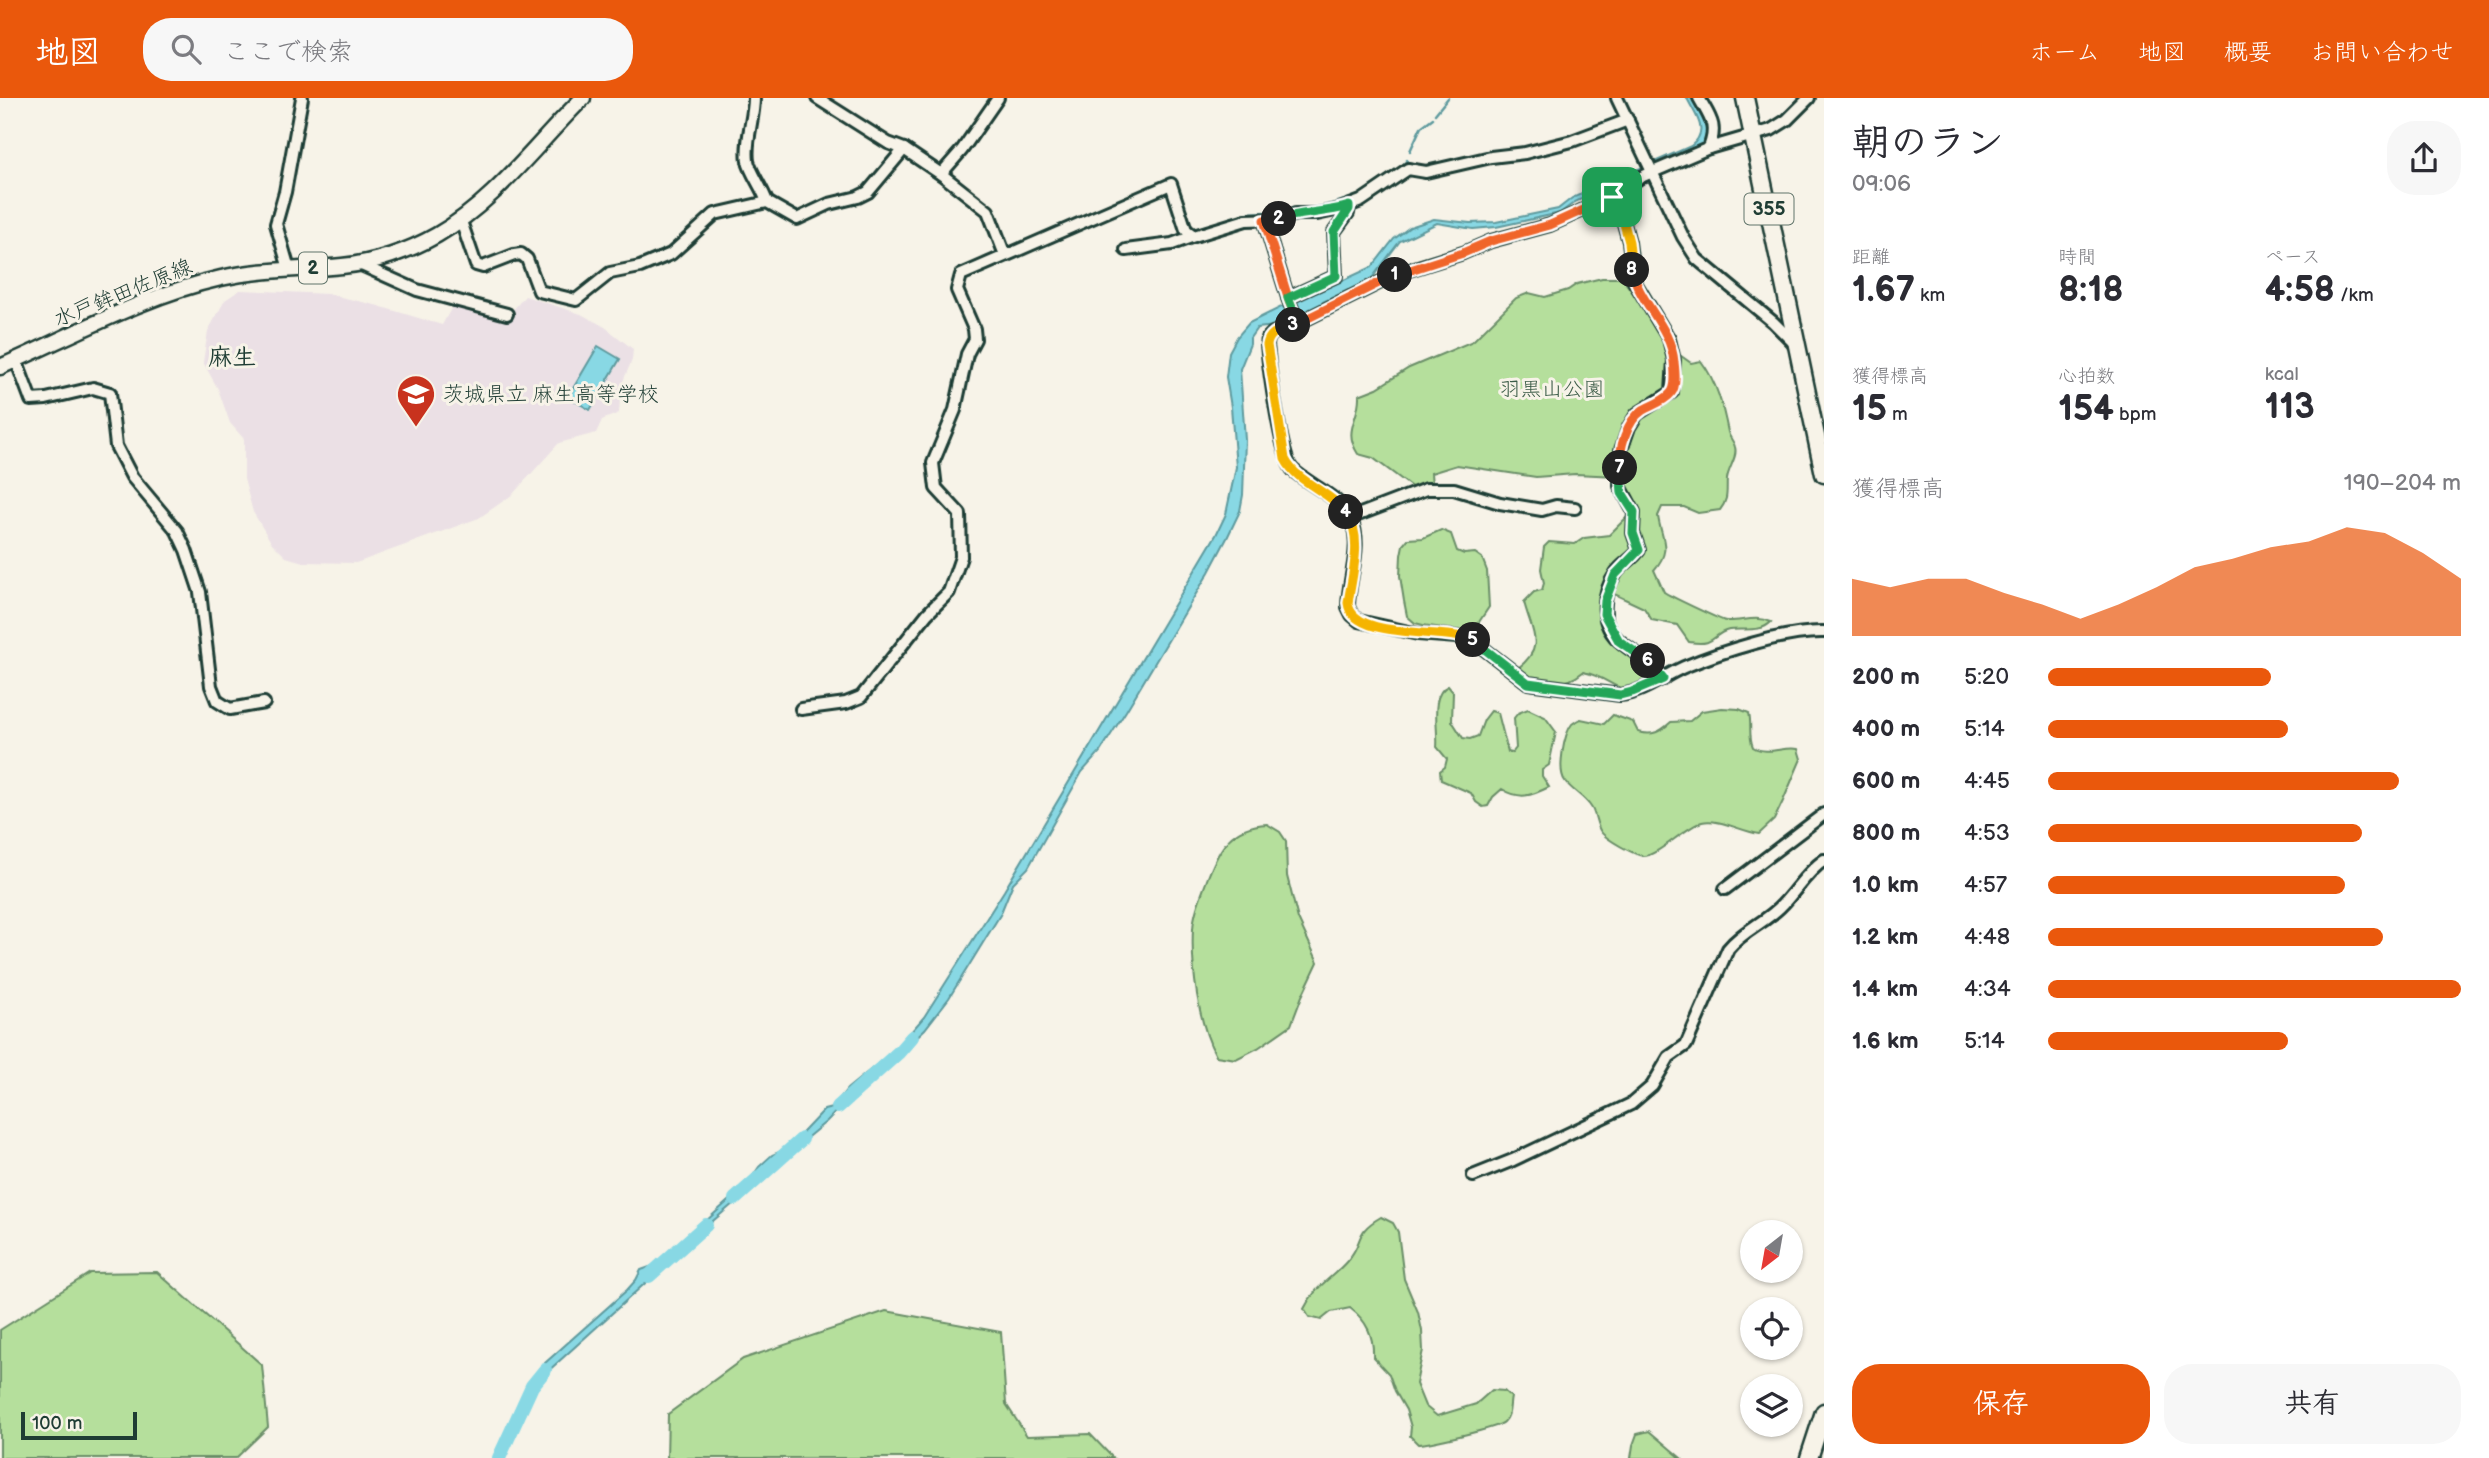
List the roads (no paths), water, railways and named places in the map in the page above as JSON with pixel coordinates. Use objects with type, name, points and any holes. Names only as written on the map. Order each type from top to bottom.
[{"type":"highway","name":"355","points":[[1745,98],[1821,442],[1824,474]]},
{"type":"highway","points":[[1809,1458],[1824,1412]]},
{"type":"main road","name":"水戸鉾田佐原線","points":[[0,367],[149,301],[181,290],[247,272],[359,264],[416,246],[440,234],[475,210],[583,98]]},
{"type":"street","points":[[289,269],[276,224],[285,192],[302,98]]},
{"type":"street","points":[[754,98],[754,113],[747,145],[748,163],[767,202],[797,219],[830,204],[868,192],[904,149]]},
{"type":"street","points":[[817,98],[888,143],[904,149],[988,211],[1005,256]]},
{"type":"street","points":[[941,174],[962,150],[998,98]]},
{"type":"street","points":[[1617,98],[1697,260],[1797,343]]},
{"type":"street","points":[[1699,98],[1715,133],[1709,148]]},
{"type":"street","points":[[1809,98],[1779,126],[1652,169],[1616,194],[1550,225],[1491,241],[1463,253],[1399,273],[1273,333],[1268,341],[1269,364],[1285,459],[1295,472],[1336,502],[1350,518],[1356,545],[1348,607],[1359,621],[1418,634],[1470,638],[1528,683],[1620,695],[1663,679],[1690,664],[1801,633],[1824,632]]},
{"type":"street","points":[[1126,250],[1172,244],[1245,220],[1317,214],[1349,206],[1408,170],[1426,172],[1525,153],[1572,141],[1628,120]]},
{"type":"street","points":[[801,709],[846,703],[861,697],[927,614],[949,592],[961,557],[960,514],[936,488],[933,463],[956,410],[967,354],[975,339],[974,329],[957,290],[961,275],[1171,184],[1186,230],[1194,236]]},
{"type":"street","points":[[1616,194],[1629,242],[1634,281],[1669,339],[1674,360],[1674,382],[1669,395],[1637,414],[1621,450],[1620,486],[1634,512],[1633,533],[1639,550],[1615,575],[1605,601],[1604,614],[1619,641],[1646,659],[1663,679]]},
{"type":"street","points":[[458,220],[462,224],[476,265],[483,267],[521,254],[527,259],[539,291],[576,300],[610,273],[640,267],[671,254],[715,214],[767,202]]},
{"type":"street","points":[[1288,300],[1336,276],[1334,232],[1348,213],[1349,206]]},
{"type":"street","points":[[1264,220],[1297,321]]},
{"type":"street","points":[[359,264],[417,290],[508,314]]},
{"type":"street","points":[[16,360],[32,400],[93,388],[110,393],[116,446],[132,477],[177,531],[186,551],[200,592],[209,676],[218,701],[230,709],[264,703]]},
{"type":"street","points":[[1350,518],[1426,489],[1454,489],[1500,503],[1542,510],[1556,506],[1575,508]]},
{"type":"street","points":[[1725,889],[1824,814]]},
{"type":"street","points":[[1473,1176],[1631,1104],[1643,1095],[1652,1086],[1669,1057],[1686,1045],[1728,949],[1735,940],[1783,904],[1824,860]]},
{"type":"water","points":[[1687,98],[1693,98],[1706,123],[1710,125],[1707,144],[1622,179],[1575,202],[1560,213],[1496,227],[1473,229],[1437,223],[1400,241],[1366,286],[1355,291],[1348,290],[1323,302],[1323,305],[1276,326],[1257,328],[1250,338],[1240,369],[1245,440],[1240,511],[1209,572],[1126,711],[1100,752],[1082,772],[1028,868],[1013,883],[1000,915],[949,998],[925,1029],[861,1081],[827,1121],[792,1150],[769,1162],[741,1197],[672,1252],[652,1277],[535,1383],[545,1363],[627,1290],[641,1270],[658,1264],[748,1183],[772,1155],[788,1148],[824,1110],[832,1108],[847,1089],[897,1048],[924,1017],[1004,891],[1226,514],[1236,467],[1226,377],[1229,352],[1249,323],[1316,290],[1318,292],[1372,267],[1394,239],[1410,227],[1434,219],[1470,223],[1496,222],[1558,209],[1572,198],[1691,146],[1700,134],[1700,123]]},
{"type":"water","points":[[598,346],[620,359],[590,410],[568,397]]},
{"type":"waterway","points":[[1435,114],[1448,98]]},
{"type":"waterway","points":[[1410,151],[1421,127],[1433,118]]},
{"type":"waterway","points":[[1400,169],[1407,160]]},
{"type":"waterway","points":[[1322,207],[1358,196]]},
{"type":"waterway","points":[[1311,209],[1318,208]]},
{"type":"waterway","points":[[1192,230],[1249,213],[1287,211]]},
{"type":"waterway","points":[[1174,237],[1183,233]]},
{"type":"waterway","points":[[838,1107],[912,1037]]},
{"type":"waterway","points":[[735,1199],[802,1139]]},
{"type":"waterway","points":[[649,1276],[706,1225]]},
{"type":"waterway","points":[[499,1458],[532,1386],[545,1370]]},
{"type":"place","name":"茨城県立 麻生高等学校","points":[[416,428]]},
{"type":"district","name":"麻生","points":[[232,357]]},
{"type":"park label","name":"羽黒山公園","points":[[1552,389]]}]
